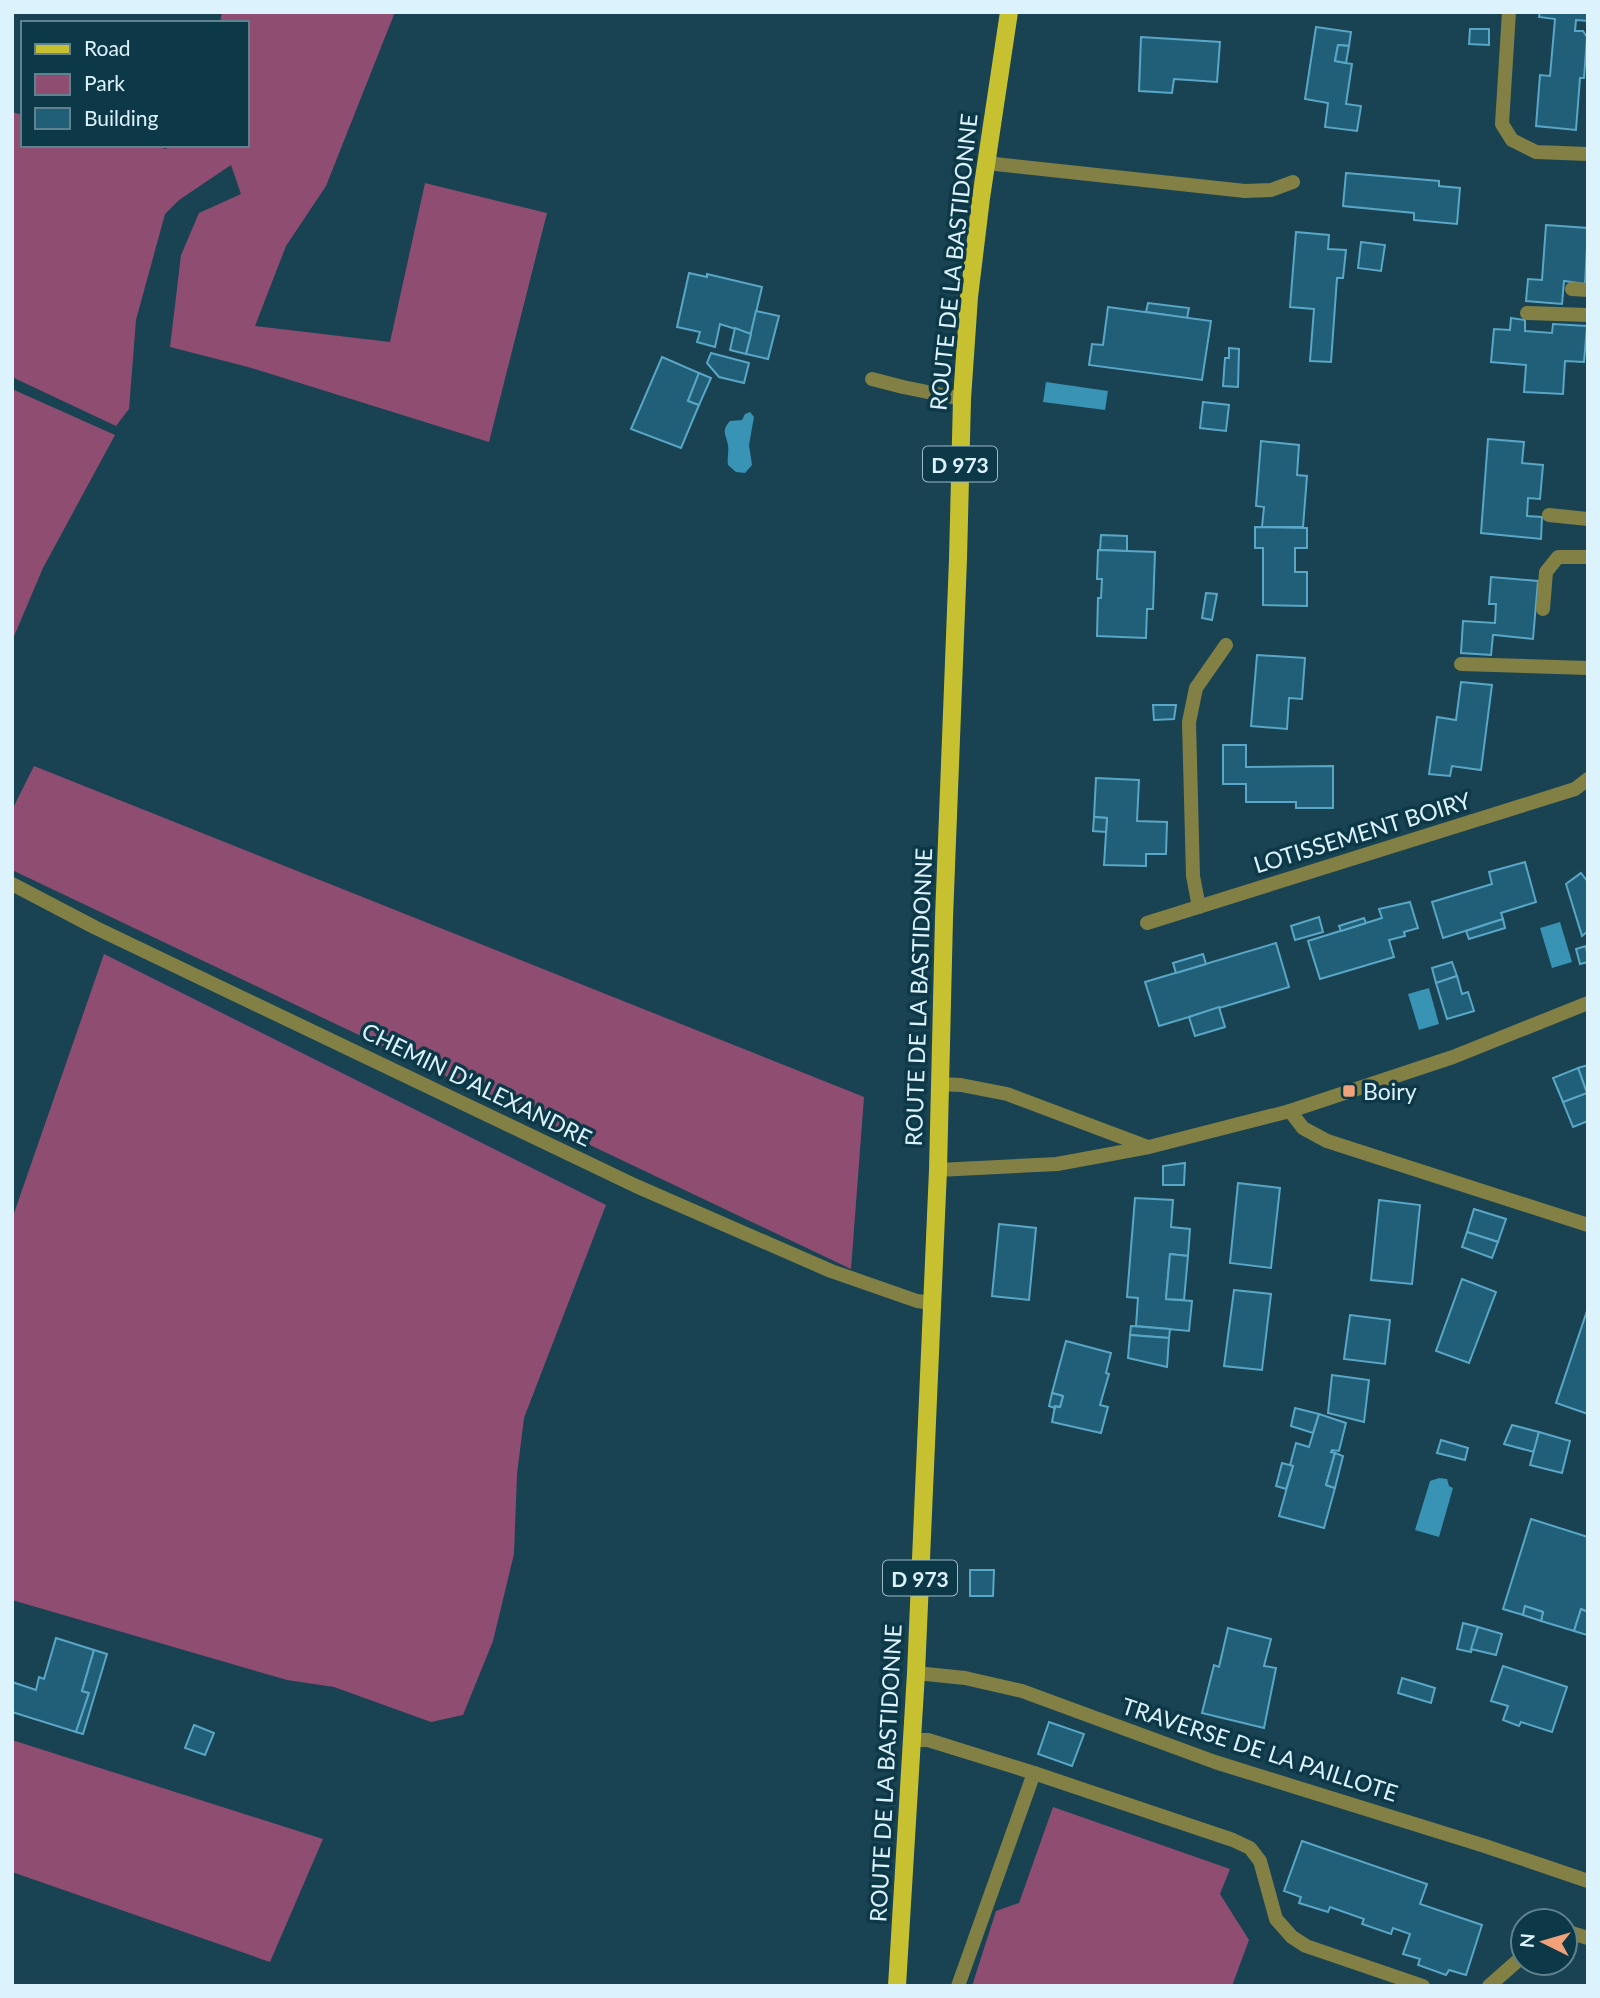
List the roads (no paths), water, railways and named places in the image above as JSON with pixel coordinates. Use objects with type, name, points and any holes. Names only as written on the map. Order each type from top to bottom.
[{"type":"main road","name":"ROUTE DE LA BASTIDONNE","points":[[897,1986],[916,1673],[938,1170],[962,399],[970,297],[986,163],[1009,12]]},
{"type":"street","points":[[1509,12],[1502,124],[1512,140],[1536,152],[1588,154]]},
{"type":"street","points":[[986,163],[1245,191],[1272,190],[1293,182]]},
{"type":"street","points":[[1572,289],[1588,290]]},
{"type":"street","points":[[1527,313],[1588,315]]},
{"type":"street","points":[[872,379],[962,399]]},
{"type":"street","points":[[1549,515],[1588,519]]},
{"type":"street","points":[[1543,609],[1546,572],[1558,557],[1588,557]]},
{"type":"street","points":[[1199,907],[1193,876],[1189,722],[1196,688],[1226,645]]},
{"type":"street","points":[[1461,664],[1588,668]]},
{"type":"street","name":"LOTISSEMENT BOIRY","points":[[1147,923],[1575,789],[1588,779]]},
{"type":"street","name":"CHEMIN D'ALEXANDRE","points":[[12,884],[108,934],[636,1186],[831,1271],[917,1301],[932,1303]]},
{"type":"street","points":[[938,1170],[1045,1166],[1149,1147],[1290,1111],[1453,1057],[1588,1003]]},
{"type":"street","points":[[939,1084],[961,1085],[1007,1094],[1149,1147]]},
{"type":"street","points":[[1290,1111],[1303,1128],[1327,1141],[1588,1224]]},
{"type":"street","name":"TRAVERSE DE LA PAILLOTE","points":[[916,1673],[965,1678],[1022,1691],[1215,1762],[1588,1881]]},
{"type":"street","points":[[912,1740],[928,1740],[1034,1773],[1250,1847],[1260,1861],[1276,1919],[1292,1937],[1307,1946],[1423,1986]]},
{"type":"street","points":[[958,1986],[1034,1773]]},
{"type":"street","points":[[1489,1986],[1509,1968]]},
{"type":"water","points":[[1046,382],[1108,391],[1105,410],[1043,402]]},
{"type":"water","points":[[750,412],[754,417],[749,445],[752,465],[745,473],[736,472],[728,465],[725,430],[730,421],[742,420],[745,414]]},
{"type":"water","points":[[1560,922],[1572,962],[1552,968],[1540,928]]},
{"type":"water","points":[[1429,988],[1439,1024],[1419,1030],[1408,994]]},
{"type":"water","points":[[1447,1479],[1449,1486],[1453,1488],[1439,1537],[1415,1530],[1430,1481]]},
{"type":"place","name":"Boiry","points":[[1349,1091]]}]
